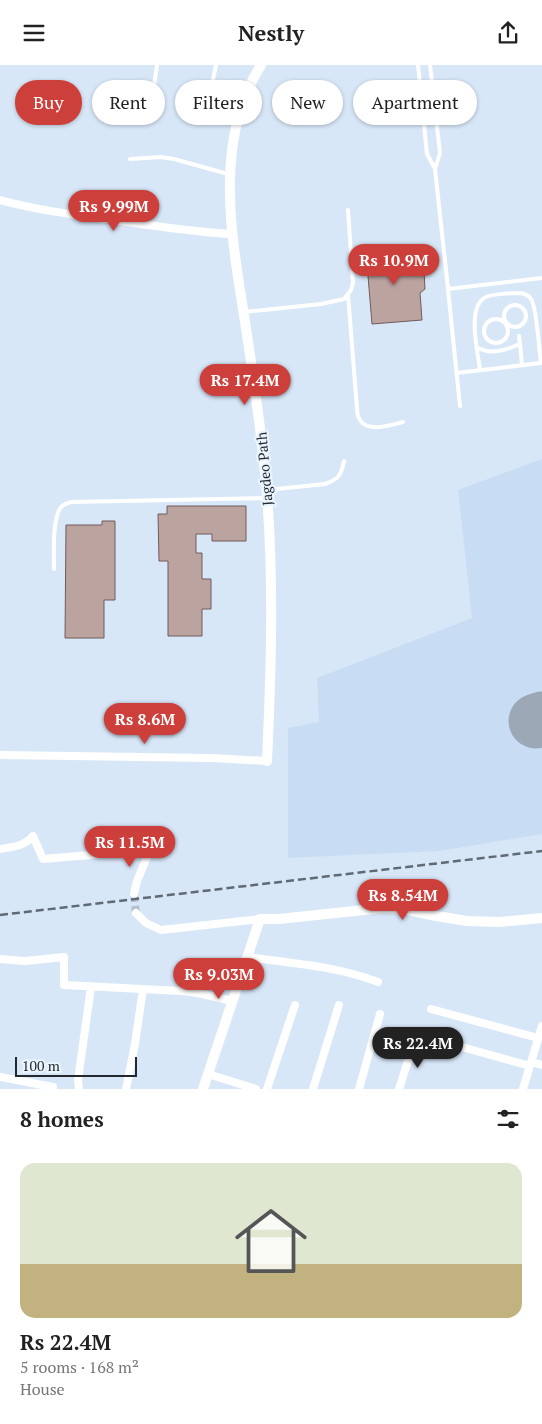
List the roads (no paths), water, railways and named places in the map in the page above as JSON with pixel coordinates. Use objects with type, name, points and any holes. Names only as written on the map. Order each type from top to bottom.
[{"type":"main road","name":"Jagdeo Path","points":[[261,65],[246,93],[241,109],[235,135],[230,175],[232,233],[258,415],[267,494],[271,602],[267,761]]},
{"type":"main road","points":[[203,1089],[260,919],[279,919],[383,908],[404,909],[436,917],[467,921],[499,922],[542,918]]},
{"type":"street","points":[[0,200],[37,209],[145,225],[206,233],[232,233]]},
{"type":"street","points":[[0,755],[211,758],[267,761]]},
{"type":"street","points":[[0,849],[22,844],[29,841],[33,836],[43,859],[150,850],[137,881],[134,894]]},
{"type":"street","points":[[136,913],[146,923],[161,930],[260,919]]},
{"type":"street","points":[[0,959],[25,961],[64,957],[64,985],[198,993],[232,1001]]},
{"type":"street","points":[[247,957],[338,970],[360,975],[378,982]]},
{"type":"street","points":[[79,1089],[78,1080],[91,987]]},
{"type":"street","points":[[126,1089],[143,989]]},
{"type":"street","points":[[267,1089],[294,1005]]},
{"type":"street","points":[[313,1089],[339,1005]]},
{"type":"street","points":[[431,1009],[538,1038]]},
{"type":"street","points":[[358,1089],[380,1015]]},
{"type":"street","points":[[523,1089],[542,1026]]},
{"type":"street","points":[[440,1041],[530,1064],[542,1065]]},
{"type":"street","points":[[399,1089],[414,1042]]},
{"type":"street","points":[[208,1074],[256,1089]]},
{"type":"street","points":[[0,1077],[53,1087]]},
{"type":"lane","points":[[155,80],[157,65]]},
{"type":"lane","points":[[213,80],[216,65]]},
{"type":"lane","points":[[418,65],[420,80]]},
{"type":"lane","points":[[430,65],[432,80]]},
{"type":"lane","points":[[424,125],[427,154],[435,169],[460,406]]},
{"type":"lane","points":[[435,169],[440,153],[437,125]]},
{"type":"lane","points":[[130,159],[161,157],[174,159],[230,175]]},
{"type":"lane","points":[[244,312],[321,304],[344,299],[348,295],[353,283],[348,210]]},
{"type":"lane","points":[[448,289],[542,278]]},
{"type":"lane","points":[[456,373],[541,363],[534,306],[530,297],[521,293],[487,296],[479,304],[476,311],[475,331],[480,370]]},
{"type":"lane","points":[[348,295],[356,408],[359,419],[364,425],[371,427],[403,422]]},
{"type":"lane","points":[[505,323],[494,319],[487,323],[484,333],[488,340],[500,342],[506,337],[507,333],[505,323],[504,314],[507,307],[518,305],[524,309],[526,316],[524,323],[514,327],[505,323]]},
{"type":"lane","points":[[475,331],[484,329]]},
{"type":"lane","points":[[519,336],[522,365]]},
{"type":"lane","points":[[478,348],[490,352],[520,344]]},
{"type":"lane","points":[[54,569],[56,520],[60,508],[72,502],[267,494],[333,481],[341,472],[344,461]]},
{"type":"tunnel","points":[[134,894],[136,913]]},
{"type":"railway","points":[[0,915],[542,851]]}]
